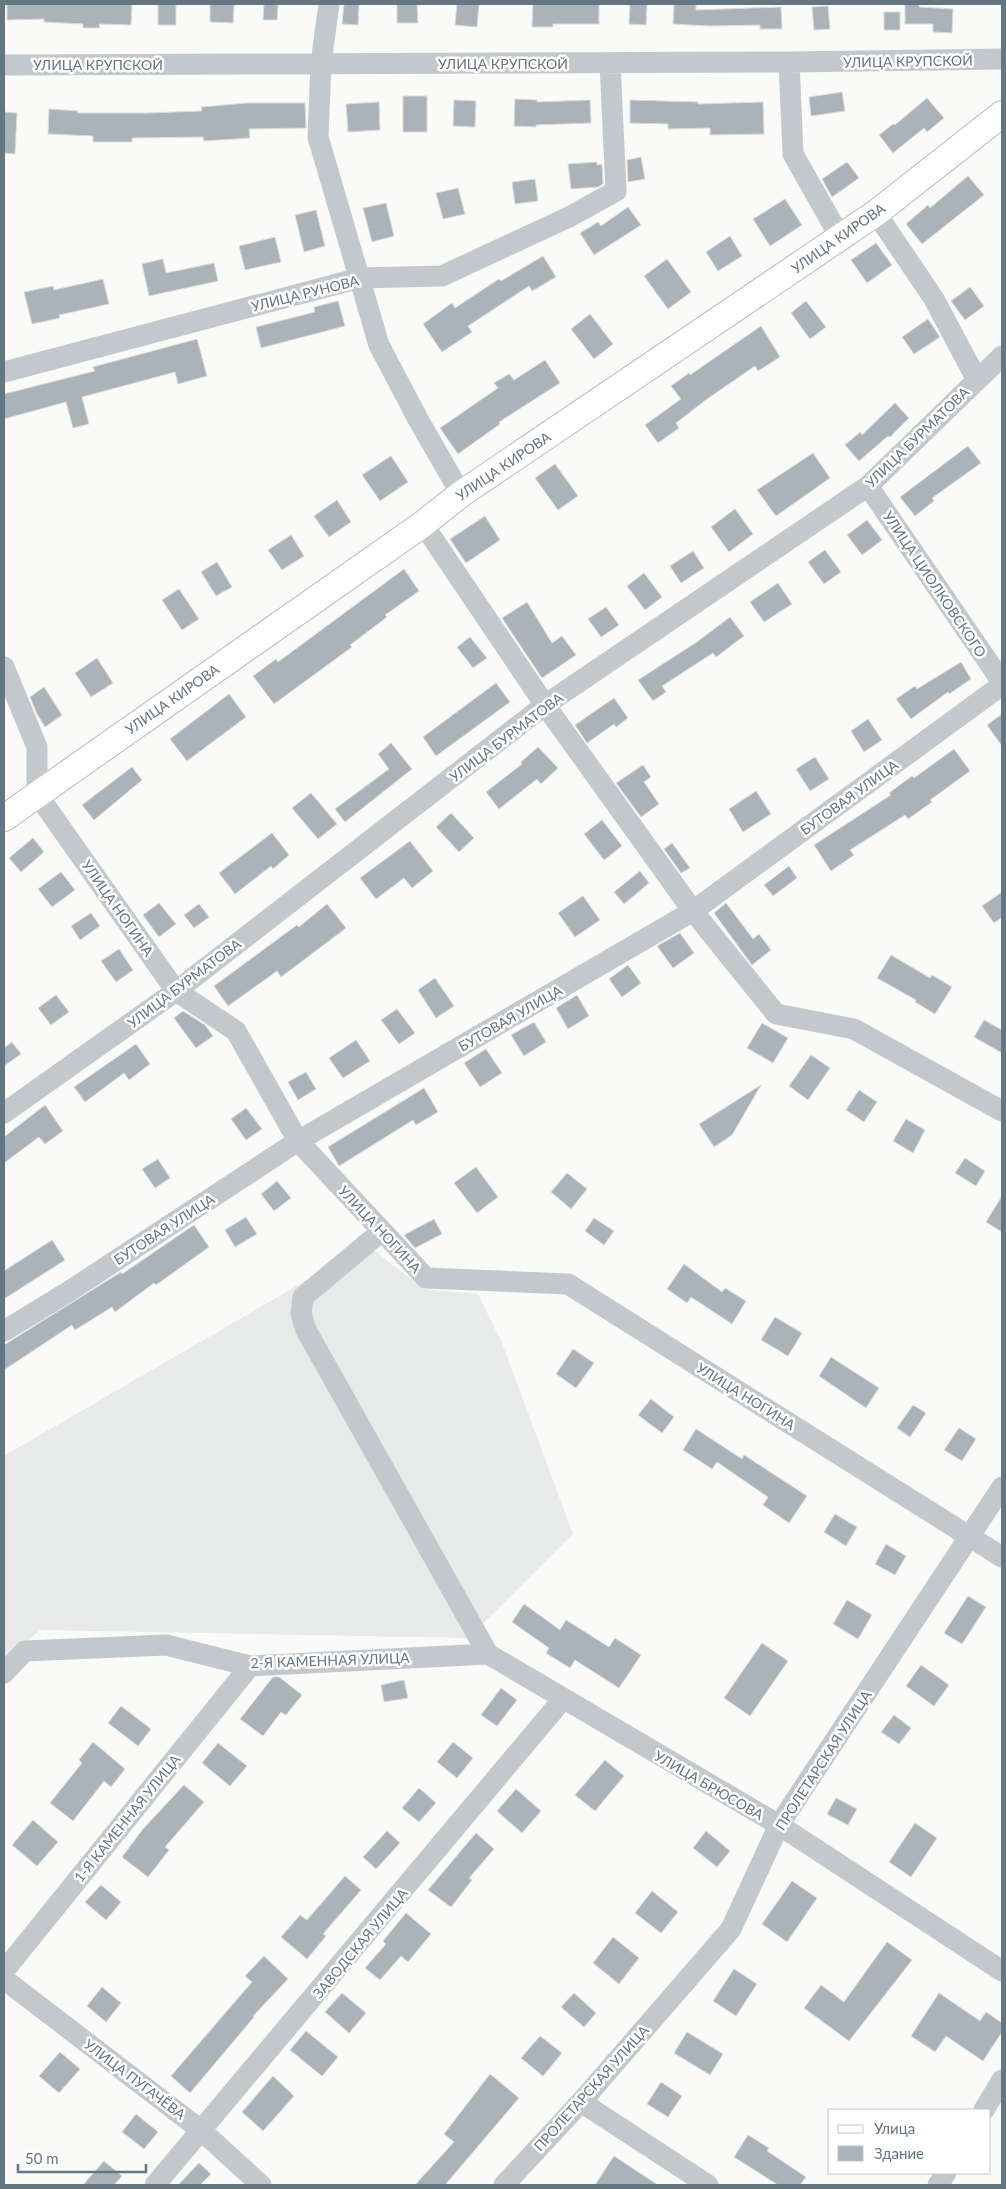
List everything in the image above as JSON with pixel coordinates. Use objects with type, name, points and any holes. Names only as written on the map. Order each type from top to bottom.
[{"type":"main road","name":"УЛИЦА КИРОВА","points":[[4,818],[423,524],[461,494],[876,213],[1002,114]]},
{"type":"street","points":[[329,4],[321,63],[318,137],[379,346],[419,422],[461,494]]},
{"type":"street","name":"УЛИЦА КРУПСКОЙ","points":[[4,65],[789,62],[1002,59]]},
{"type":"street","points":[[789,62],[793,154],[840,237]]},
{"type":"street","name":"УЛИЦА РУНОВА","points":[[4,372],[360,278],[442,276],[569,217],[616,191],[610,63]]},
{"type":"street","points":[[876,213],[934,299],[977,380]]},
{"type":"street","name":"УЛИЦА БУРМАТОВА","points":[[4,1113],[176,991],[545,705],[868,486],[1002,356]]},
{"type":"street","name":"УЛИЦА ЦИОЛКОВСКОГО","points":[[868,486],[1002,683]]},
{"type":"street","points":[[423,524],[545,705],[693,911],[776,1014],[854,1029],[1002,1111]]},
{"type":"street","points":[[4,667],[37,747],[37,794]]},
{"type":"street","name":"БУТОВАЯ УЛИЦА","points":[[4,1331],[71,1290],[298,1141],[693,911],[1002,683]]},
{"type":"street","name":"УЛИЦА НОГИНА","points":[[37,794],[176,991],[236,1031],[298,1141],[426,1278],[568,1284],[1002,1557]]},
{"type":"street","points":[[382,1231],[303,1297],[301,1314],[311,1339],[488,1654]]},
{"type":"street","name":"ПРОЛЕТАРСКАЯ УЛИЦА","points":[[504,2185],[581,2102],[731,1929],[779,1825],[1002,1488]]},
{"type":"street","name":"2-Я КАМЕННАЯ УЛИЦА","points":[[4,1672],[25,1651],[166,1645],[250,1666],[488,1654]]},
{"type":"street","name":"УЛИЦА БРЮСОВА","points":[[488,1654],[779,1825],[1002,1971]]},
{"type":"street","name":"1-Я КАМЕННАЯ УЛИЦА","points":[[4,1971],[250,1666]]},
{"type":"street","name":"ЗАВОДСКАЯ УЛИЦА","points":[[155,2185],[563,1699]]},
{"type":"street","name":"УЛИЦА ПУГАЧЁВА","points":[[4,1979],[202,2131],[261,2185]]},
{"type":"street","points":[[985,2109],[1002,2080]]},
{"type":"street","points":[[581,2102],[708,2185]]},
{"type":"street","points":[[938,2185],[945,2174]]},
{"type":"shaded area","points":[[367,1245],[424,1289],[478,1294],[502,1343],[573,1534],[468,1638],[40,1630],[4,1663],[4,1456]]},
{"type":"building","points":[[7,4],[132,4],[131,25],[99,24],[100,28],[83,28],[83,24],[44,22],[44,19],[7,20]]},
{"type":"building","points":[[158,4],[176,4],[176,25],[158,25]]},
{"type":"building","points":[[210,4],[234,4],[233,23],[210,22]]},
{"type":"building","points":[[264,4],[278,4],[277,20],[263,20]]},
{"type":"building","points":[[344,4],[359,4],[358,25],[342,24]]},
{"type":"building","points":[[397,4],[417,4],[418,23],[397,23]]},
{"type":"building","points":[[457,4],[479,4],[477,27],[455,25]]},
{"type":"building","points":[[533,4],[599,4],[599,24],[553,24],[553,27],[532,27]]},
{"type":"building","points":[[630,4],[647,4],[646,25],[629,24]]},
{"type":"building","points":[[674,4],[696,4],[696,10],[781,7],[782,29],[760,29],[760,25],[709,26],[673,24]]},
{"type":"building","points":[[905,4],[919,4],[919,7],[953,9],[952,33],[933,32],[933,24],[905,24]]},
{"type":"building","points":[[828,6],[830,29],[814,30],[812,7]]},
{"type":"building","points":[[884,12],[900,12],[900,30],[884,30]]},
{"type":"building","points":[[842,92],[845,111],[811,116],[809,97]]},
{"type":"building","points":[[403,96],[427,96],[427,132],[403,132]]},
{"type":"building","points":[[927,98],[944,118],[927,132],[924,128],[893,153],[879,135],[893,124],[895,125]]},
{"type":"building","points":[[515,99],[537,100],[537,102],[590,100],[591,123],[536,125],[536,127],[514,126]]},
{"type":"building","points":[[454,100],[476,101],[475,127],[453,126]]},
{"type":"building","points":[[630,100],[698,102],[698,104],[763,102],[764,134],[710,135],[710,128],[668,129],[668,124],[630,123]]},
{"type":"building","points":[[379,102],[380,130],[348,132],[346,104]]},
{"type":"building","points":[[247,103],[305,103],[306,128],[249,129],[250,138],[204,141],[203,137],[132,138],[132,142],[93,142],[93,136],[48,134],[49,109],[78,111],[78,113],[147,113],[202,111],[201,107]]},
{"type":"building","points":[[4,112],[17,113],[15,154],[4,153]]},
{"type":"building","points":[[641,157],[645,179],[628,182],[627,160]]},
{"type":"building","points":[[597,162],[597,165],[602,164],[603,184],[598,187],[571,189],[568,164]]},
{"type":"building","points":[[847,162],[859,178],[832,197],[822,179]]},
{"type":"building","points":[[968,176],[984,195],[922,244],[906,224],[928,205],[930,208]]},
{"type":"building","points":[[535,179],[538,201],[515,204],[512,182]]},
{"type":"building","points":[[458,188],[465,214],[443,219],[436,193]]},
{"type":"building","points":[[785,199],[802,225],[770,246],[753,219]]},
{"type":"building","points":[[386,203],[394,236],[372,242],[363,208]]},
{"type":"building","points":[[628,207],[641,225],[594,255],[580,233],[598,222],[601,226]]},
{"type":"building","points":[[316,210],[325,246],[304,252],[295,215]]},
{"type":"building","points":[[730,236],[742,256],[718,271],[706,252]]},
{"type":"building","points":[[275,237],[281,262],[245,270],[239,246]]},
{"type":"building","points":[[876,243],[892,265],[867,283],[851,260]]},
{"type":"building","points":[[543,256],[556,277],[532,291],[529,286],[468,326],[472,332],[442,352],[423,324],[452,303],[455,308],[499,279],[501,281]]},
{"type":"building","points":[[163,259],[166,273],[214,263],[218,281],[149,296],[142,264]]},
{"type":"building","points":[[667,259],[691,292],[668,309],[644,276]]},
{"type":"building","points":[[103,279],[109,304],[59,315],[60,318],[32,324],[24,292],[53,286],[54,290]]},
{"type":"building","points":[[970,287],[984,306],[965,320],[951,301]]},
{"type":"building","points":[[338,301],[345,326],[261,348],[256,327],[315,312],[314,307]]},
{"type":"building","points":[[806,301],[826,327],[810,339],[791,313]]},
{"type":"building","points":[[590,314],[613,344],[594,359],[571,329]]},
{"type":"building","points":[[928,319],[940,337],[914,354],[902,337]]},
{"type":"building","points":[[761,326],[780,357],[758,371],[755,366],[707,399],[676,423],[679,428],[658,443],[645,425],[681,399],[671,386]]},
{"type":"building","points":[[197,339],[207,376],[178,384],[175,372],[82,397],[89,424],[73,428],[66,402],[4,419],[4,394],[95,371],[93,367]]},
{"type":"building","points":[[545,360],[560,383],[499,422],[500,424],[458,454],[440,428],[498,388],[494,383],[509,374],[514,380]]},
{"type":"building","points":[[895,403],[909,418],[890,437],[888,436],[859,461],[845,445],[860,432],[862,435]]},
{"type":"building","points":[[968,446],[981,463],[932,498],[934,501],[915,516],[900,497]]},
{"type":"building","points":[[813,453],[830,478],[776,516],[757,490]]},
{"type":"building","points":[[391,456],[408,482],[380,501],[362,475]]},
{"type":"building","points":[[555,464],[578,496],[558,510],[535,478]]},
{"type":"building","points":[[337,500],[351,522],[329,537],[314,516]]},
{"type":"building","points":[[735,509],[753,534],[729,552],[711,527]]},
{"type":"building","points":[[485,516],[500,540],[466,563],[450,539]]},
{"type":"building","points":[[867,520],[882,540],[862,555],[847,535]]},
{"type":"building","points":[[291,535],[304,556],[282,570],[268,550]]},
{"type":"building","points":[[825,550],[841,572],[824,584],[808,562]]},
{"type":"building","points":[[693,551],[704,568],[681,583],[670,566]]},
{"type":"building","points":[[217,562],[232,587],[216,596],[201,572]]},
{"type":"building","points":[[404,569],[419,591],[385,615],[387,617],[350,645],[352,647],[274,704],[253,676],[276,659],[278,662]]},
{"type":"building","points":[[644,573],[662,597],[645,610],[627,586]]},
{"type":"building","points":[[778,583],[792,604],[764,622],[750,602]]},
{"type":"building","points":[[179,589],[199,619],[182,630],[162,600]]},
{"type":"building","points":[[527,602],[552,643],[562,636],[576,655],[542,678],[502,618]]},
{"type":"building","points":[[606,607],[619,625],[601,637],[588,619]]},
{"type":"building","points":[[730,617],[744,636],[716,657],[713,653],[662,686],[666,692],[653,701],[638,680],[697,642]]},
{"type":"building","points":[[470,637],[487,658],[473,668],[457,647]]},
{"type":"building","points":[[97,658],[113,683],[91,697],[75,673]]},
{"type":"building","points":[[961,662],[971,679],[949,694],[948,692],[911,719],[896,699],[915,686],[917,689]]},
{"type":"building","points":[[496,683],[510,702],[436,756],[423,737]]},
{"type":"building","points":[[44,687],[62,715],[45,727],[30,697]]},
{"type":"building","points":[[229,694],[246,717],[187,761],[170,739]]},
{"type":"building","points":[[614,698],[628,718],[616,727],[614,724],[587,743],[575,725]]},
{"type":"building","points":[[1002,714],[1002,746],[987,725]]},
{"type":"building","points":[[868,719],[882,740],[864,752],[851,731]]},
{"type":"building","points":[[391,743],[412,769],[345,822],[335,809],[389,769],[378,754]]},
{"type":"building","points":[[538,747],[558,768],[541,784],[537,779],[499,809],[486,792],[522,764],[521,762]]},
{"type":"building","points":[[954,749],[970,771],[930,800],[932,802],[908,819],[905,815],[850,850],[854,855],[831,871],[814,845],[891,795],[889,793],[912,776],[914,778]]},
{"type":"building","points":[[815,757],[829,779],[810,791],[796,769]]},
{"type":"building","points":[[643,765],[651,777],[644,782],[659,804],[641,817],[616,783]]},
{"type":"building","points":[[132,767],[142,780],[94,820],[82,805]]},
{"type":"building","points":[[756,791],[771,814],[743,832],[729,809]]},
{"type":"building","points":[[311,793],[337,824],[318,839],[292,808]]},
{"type":"building","points":[[451,813],[474,838],[459,852],[436,827]]},
{"type":"building","points":[[602,820],[622,846],[604,860],[584,834]]},
{"type":"building","points":[[272,833],[289,855],[273,869],[271,866],[235,894],[219,873]]},
{"type":"building","points":[[33,838],[44,852],[21,872],[9,858]]},
{"type":"building","points":[[410,841],[433,871],[412,888],[404,878],[376,899],[360,878]]},
{"type":"building","points":[[672,843],[690,868],[681,873],[664,849]]},
{"type":"building","points":[[789,866],[797,878],[773,896],[764,885]]},
{"type":"building","points":[[640,871],[649,883],[624,904],[614,892]]},
{"type":"building","points":[[61,872],[75,890],[52,907],[38,889]]},
{"type":"building","points":[[1002,892],[1002,917],[994,923],[982,906]]},
{"type":"building","points":[[583,896],[600,920],[575,937],[558,913]]},
{"type":"building","points":[[159,903],[176,924],[159,937],[143,915]]},
{"type":"building","points":[[726,903],[753,939],[759,934],[771,950],[752,965],[714,913]]},
{"type":"building","points":[[199,904],[209,917],[194,928],[184,915]]},
{"type":"building","points":[[327,904],[346,928],[281,977],[277,971],[228,1006],[214,986],[297,925],[299,927]]},
{"type":"building","points":[[91,913],[100,926],[80,940],[71,926]]},
{"type":"building","points":[[680,933],[694,953],[673,968],[657,946]]},
{"type":"building","points":[[119,949],[133,970],[116,982],[101,961]]},
{"type":"building","points":[[891,955],[930,978],[932,975],[952,987],[935,1014],[915,1002],[916,1000],[877,978]]},
{"type":"building","points":[[628,965],[641,983],[622,997],[609,979]]},
{"type":"building","points":[[435,978],[454,1006],[436,1018],[418,990]]},
{"type":"building","points":[[56,995],[69,1012],[51,1025],[38,1008]]},
{"type":"building","points":[[577,995],[589,1016],[568,1029],[556,1008]]},
{"type":"building","points":[[397,1009],[415,1033],[399,1044],[381,1020]]},
{"type":"building","points":[[183,1011],[205,1025],[213,1036],[196,1048],[174,1018]]},
{"type":"building","points":[[984,1020],[1002,1030],[1002,1053],[974,1037]]},
{"type":"building","points":[[534,1022],[546,1042],[524,1056],[511,1035]]},
{"type":"building","points":[[762,1023],[788,1038],[773,1063],[747,1048]]},
{"type":"building","points":[[356,1040],[370,1061],[343,1078],[329,1058]]},
{"type":"building","points":[[12,1042],[21,1054],[4,1066],[4,1048]]},
{"type":"building","points":[[136,1044],[150,1064],[129,1080],[124,1073],[85,1102],[74,1087]]},
{"type":"building","points":[[486,1049],[502,1073],[480,1087],[464,1063]]},
{"type":"building","points":[[811,1055],[830,1068],[808,1100],[789,1086]]},
{"type":"building","points":[[306,1072],[316,1089],[298,1100],[288,1082]]},
{"type":"building","points":[[761,1085],[732,1135],[714,1147],[699,1124]]},
{"type":"building","points":[[424,1088],[438,1112],[416,1125],[413,1120],[339,1166],[328,1147]]},
{"type":"building","points":[[859,1090],[877,1102],[864,1122],[846,1110]]},
{"type":"building","points":[[45,1105],[63,1131],[45,1144],[39,1137],[4,1163],[4,1137]]},
{"type":"building","points":[[246,1108],[262,1129],[246,1140],[231,1119]]},
{"type":"building","points":[[906,1119],[925,1130],[913,1153],[893,1141]]},
{"type":"building","points":[[965,1158],[985,1171],[976,1186],[955,1173]]},
{"type":"building","points":[[158,1159],[170,1178],[155,1188],[142,1169]]},
{"type":"building","points":[[476,1167],[498,1197],[477,1213],[454,1183]]},
{"type":"building","points":[[567,1173],[587,1189],[571,1209],[551,1192]]},
{"type":"building","points":[[277,1181],[291,1198],[274,1211],[261,1194]]},
{"type":"building","points":[[1002,1196],[1002,1232],[986,1222]]},
{"type":"building","points":[[246,1217],[257,1234],[235,1247],[225,1230]]},
{"type":"building","points":[[594,1218],[614,1231],[604,1245],[585,1231]]},
{"type":"building","points":[[434,1219],[442,1234],[415,1248],[404,1235]]},
{"type":"building","points":[[194,1225],[209,1247],[156,1285],[154,1283],[115,1312],[112,1307],[75,1330],[72,1325],[4,1370],[4,1345],[121,1272],[122,1274]]},
{"type":"building","points":[[52,1240],[65,1260],[4,1299],[4,1271]]},
{"type":"building","points":[[684,1264],[722,1292],[725,1288],[746,1301],[732,1324],[691,1297],[687,1303],[667,1289]]},
{"type":"building","points":[[775,1317],[802,1333],[788,1356],[761,1340]]},
{"type":"building","points":[[573,1349],[594,1363],[576,1388],[556,1374]]},
{"type":"building","points":[[831,1357],[879,1388],[866,1408],[819,1376]]},
{"type":"building","points":[[651,1399],[674,1417],[662,1433],[638,1415]]},
{"type":"building","points":[[913,1405],[926,1413],[910,1437],[897,1428]]},
{"type":"building","points":[[959,1428],[976,1439],[962,1461],[944,1450]]},
{"type":"building","points":[[696,1429],[742,1459],[744,1455],[807,1496],[789,1523],[763,1505],[768,1497],[717,1462],[712,1469],[683,1450]]},
{"type":"building","points":[[835,1514],[857,1527],[846,1546],[824,1532]]},
{"type":"building","points":[[886,1544],[906,1556],[895,1575],[875,1564]]},
{"type":"building","points":[[968,1596],[986,1607],[962,1644],[944,1633]]},
{"type":"building","points":[[847,1600],[872,1615],[858,1639],[833,1624]]},
{"type":"building","points":[[524,1604],[560,1630],[566,1620],[609,1647],[615,1638],[641,1655],[619,1688],[575,1660],[570,1668],[546,1653],[549,1648],[512,1622]]},
{"type":"building","points":[[762,1643],[788,1661],[750,1716],[724,1698]]},
{"type":"building","points":[[921,1665],[949,1685],[934,1706],[906,1686]]},
{"type":"building","points":[[273,1677],[279,1677],[302,1695],[286,1715],[281,1712],[263,1736],[240,1719]]},
{"type":"building","points":[[404,1680],[408,1698],[384,1702],[381,1685]]},
{"type":"building","points":[[501,1688],[517,1700],[497,1726],[481,1715]]},
{"type":"building","points":[[121,1706],[151,1729],[138,1746],[108,1723]]},
{"type":"building","points":[[894,1715],[911,1728],[899,1744],[881,1732]]},
{"type":"building","points":[[93,1742],[125,1769],[111,1787],[104,1781],[73,1821],[50,1803],[82,1763],[79,1760]]},
{"type":"building","points":[[453,1742],[473,1758],[457,1778],[437,1762]]},
{"type":"building","points":[[218,1743],[247,1766],[230,1786],[202,1763]]},
{"type":"building","points":[[605,1760],[624,1776],[595,1811],[575,1795]]},
{"type":"building","points":[[184,1785],[204,1802],[165,1847],[169,1850],[148,1877],[122,1857],[143,1829]]},
{"type":"building","points":[[419,1788],[436,1803],[419,1822],[402,1808]]},
{"type":"building","points":[[516,1789],[541,1811],[522,1833],[497,1811]]},
{"type":"building","points":[[836,1798],[857,1809],[848,1825],[827,1814]]},
{"type":"building","points":[[33,1820],[58,1842],[37,1866],[12,1845]]},
{"type":"building","points":[[915,1823],[937,1838],[911,1877],[889,1862]]},
{"type":"building","points":[[387,1831],[400,1843],[376,1869],[363,1857]]},
{"type":"building","points":[[706,1831],[730,1851],[717,1867],[693,1848]]},
{"type":"building","points":[[476,1833],[494,1849],[469,1878],[472,1880],[451,1907],[428,1890]]},
{"type":"building","points":[[345,1876],[361,1890],[323,1934],[326,1936],[307,1959],[281,1937],[300,1915],[307,1920]]},
{"type":"building","points":[[792,1881],[817,1898],[787,1942],[762,1924]]},
{"type":"building","points":[[101,1885],[121,1902],[106,1920],[85,1902]]},
{"type":"building","points":[[652,1891],[678,1912],[661,1933],[635,1913]]},
{"type":"building","points":[[406,1913],[431,1934],[408,1962],[401,1956],[380,1980],[365,1968],[386,1944],[383,1941]]},
{"type":"building","points":[[613,1937],[639,1958],[619,1984],[593,1963]]},
{"type":"building","points":[[887,1942],[912,1960],[849,2041],[804,2008],[821,1985],[844,2002]]},
{"type":"building","points":[[264,1956],[288,1979],[253,2016],[190,2093],[171,2076],[252,1982],[245,1976]]},
{"type":"building","points":[[734,1969],[757,1984],[736,2016],[713,2001]]},
{"type":"building","points":[[102,1987],[121,2003],[106,2022],[87,2006]]},
{"type":"building","points":[[342,1993],[366,2013],[349,2033],[325,2012]]},
{"type":"building","points":[[574,1993],[596,2013],[584,2027],[561,2007]]},
{"type":"building","points":[[939,1993],[980,2021],[986,2012],[1002,2023],[1002,2032],[983,2061],[946,2036],[935,2052],[911,2036]]},
{"type":"building","points":[[306,2031],[338,2057],[322,2076],[290,2050]]},
{"type":"building","points":[[687,2032],[723,2054],[710,2075],[674,2053]]},
{"type":"building","points":[[540,2036],[562,2053],[543,2076],[521,2058]]},
{"type":"building","points":[[60,2052],[80,2069],[59,2093],[39,2076]]},
{"type":"building","points":[[490,2074],[519,2098],[445,2185],[415,2185],[454,2142],[444,2134]]},
{"type":"building","points":[[273,2076],[294,2096],[263,2131],[242,2112]]},
{"type":"building","points":[[661,2082],[682,2096],[668,2117],[647,2104]]},
{"type":"building","points":[[136,2114],[158,2132],[144,2149],[122,2132]]},
{"type":"building","points":[[748,2135],[769,2148],[767,2151],[806,2177],[800,2185],[778,2185],[734,2157]]},
{"type":"building","points":[[614,2156],[658,2185],[595,2185]]},
{"type":"building","points":[[104,2161],[122,2176],[114,2185],[83,2185]]},
{"type":"building","points":[[199,2163],[211,2174],[200,2185],[178,2185]]}]
